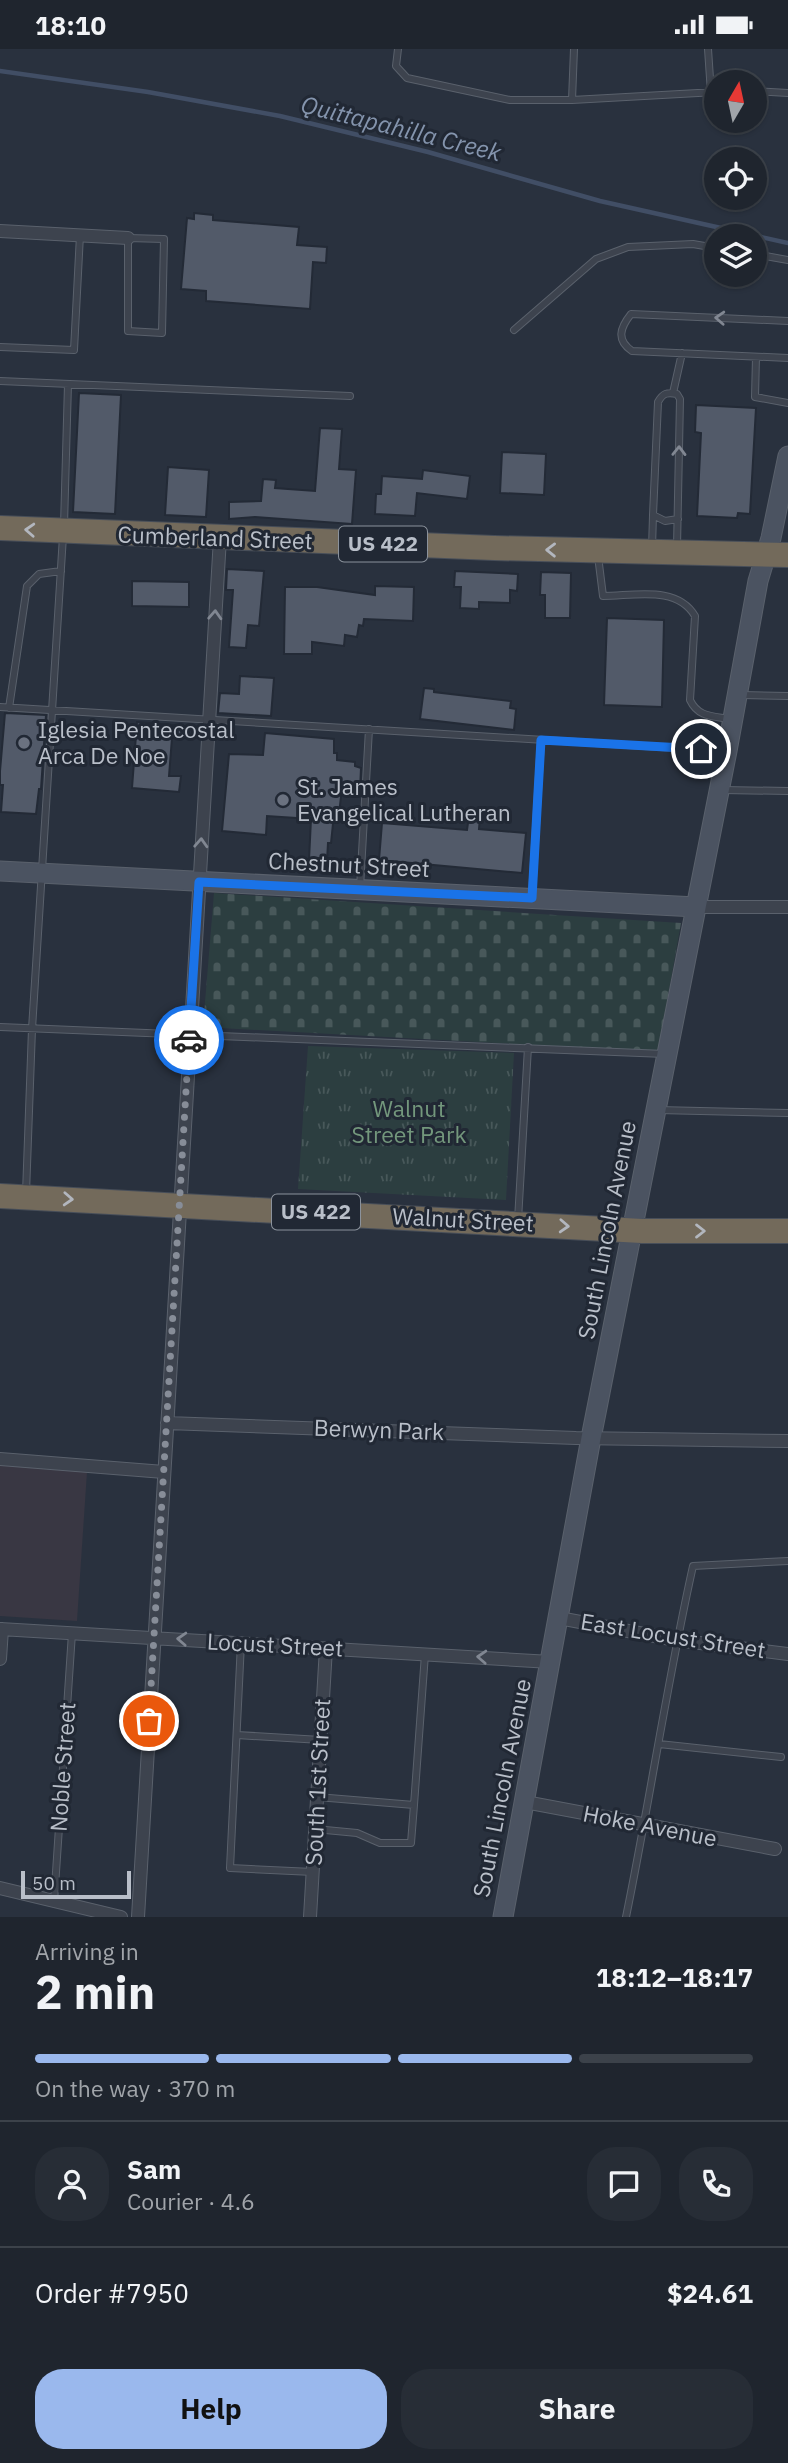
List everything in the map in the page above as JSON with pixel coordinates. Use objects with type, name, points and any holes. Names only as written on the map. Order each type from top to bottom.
[{"type":"highway","name":"Cumberland Street","points":[[0,528],[220,538],[777,555]]},
{"type":"highway","name":"Walnut Street","points":[[0,1196],[632,1230]]},
{"type":"highway","name":"US 422","points":[[632,1230],[788,1231]]},
{"type":"main road","name":"South Lincoln Avenue","points":[[503,1917],[591,1438],[758,582],[777,555],[788,456]]},
{"type":"main road","name":"Chestnut Street","points":[[0,871],[696,907]]},
{"type":"street","points":[[0,231],[128,237]]},
{"type":"street","points":[[138,1917],[220,538]]},
{"type":"street","points":[[696,907],[788,907]]},
{"type":"street","name":"Berwyn Park","points":[[167,1423],[591,1438],[788,1441]]},
{"type":"street","points":[[0,1459],[164,1472]]},
{"type":"street","name":"East Locust Street","points":[[558,1618],[676,1640],[788,1654]]},
{"type":"street","points":[[0,1659],[1,1629]]},
{"type":"street","name":"Locust Street","points":[[1,1629],[551,1662]]},
{"type":"street","name":"South 1st Street","points":[[310,1917],[326,1648]]},
{"type":"street","name":"Hoke Avenue","points":[[525,1802],[775,1849]]},
{"type":"street","points":[[0,1888],[91,1914],[121,1917]]},
{"type":"lane","points":[[398,49],[396,67],[407,78],[510,100],[572,100],[704,93]]},
{"type":"lane","points":[[572,100],[574,49]]},
{"type":"lane","points":[[708,49],[710,70]]},
{"type":"lane","points":[[767,92],[788,93]]},
{"type":"lane","points":[[0,347],[74,350],[80,235]]},
{"type":"lane","points":[[128,237],[164,239],[162,333],[128,331],[128,237]]},
{"type":"lane","points":[[514,330],[596,259],[628,247],[704,246]]},
{"type":"lane","points":[[767,256],[788,260]]},
{"type":"lane","points":[[788,321],[631,314],[622,324],[620,334],[624,345],[632,351],[788,358]]},
{"type":"lane","points":[[673,393],[682,353]]},
{"type":"lane","points":[[756,357],[754,397],[788,403]]},
{"type":"lane","points":[[0,381],[350,396]]},
{"type":"lane","points":[[26,1197],[32,1030],[64,531],[68,384]]},
{"type":"lane","points":[[652,552],[658,402],[662,395],[673,393],[681,399],[677,552]]},
{"type":"lane","points":[[653,515],[665,521],[678,519]]},
{"type":"lane","points":[[597,551],[603,596],[673,596],[688,604],[695,616],[690,700],[694,709],[702,715],[732,719]]},
{"type":"lane","points":[[9,708],[27,586],[38,575],[61,571]]},
{"type":"lane","points":[[736,695],[788,697]]},
{"type":"lane","points":[[0,707],[727,751]]},
{"type":"lane","points":[[360,890],[369,729]]},
{"type":"lane","points":[[532,898],[541,740]]},
{"type":"lane","points":[[719,790],[788,791]]},
{"type":"lane","points":[[0,1027],[667,1054]]},
{"type":"lane","points":[[518,1223],[528,1047]]},
{"type":"lane","points":[[656,1110],[788,1113]]},
{"type":"lane","points":[[626,1917],[660,1744],[676,1640],[693,1566],[788,1561]]},
{"type":"lane","name":"Noble Street","points":[[54,1902],[72,1633]]},
{"type":"lane","points":[[241,1643],[230,1867],[313,1873]]},
{"type":"lane","points":[[315,1829],[357,1833],[380,1843],[411,1843],[425,1654]]},
{"type":"lane","points":[[237,1735],[321,1740]]},
{"type":"lane","points":[[660,1744],[781,1758]]},
{"type":"lane","points":[[317,1797],[414,1805]]},
{"type":"shaded area","points":[[0,1465],[87,1472],[77,1621],[0,1616]]},
{"type":"green space","points":[[214,893],[681,923],[658,1052],[203,1027]]},
{"type":"green space","name":"Walnut Street Park","points":[[308,1046],[514,1053],[506,1200],[298,1189]]},
{"type":"building","points":[[194,213],[213,215],[213,220],[299,227],[297,245],[327,247],[326,263],[313,262],[310,309],[206,301],[206,291],[181,289],[187,218],[194,219]]},
{"type":"building","points":[[79,393],[121,395],[115,514],[73,512]]},
{"type":"building","points":[[696,405],[756,408],[750,514],[738,513],[737,518],[697,516],[701,433],[695,432]]},
{"type":"building","points":[[320,428],[342,429],[339,469],[356,470],[352,524],[255,517],[229,519],[229,502],[261,501],[263,479],[276,480],[275,488],[315,491]]},
{"type":"building","points":[[502,452],[546,454],[544,495],[500,493]]},
{"type":"building","points":[[168,467],[209,470],[206,517],[165,515]]},
{"type":"building","points":[[423,470],[470,476],[467,499],[417,493],[415,516],[375,514],[376,494],[381,494],[382,476],[422,479]]},
{"type":"building","points":[[227,569],[264,571],[259,626],[248,625],[246,648],[229,647],[233,590],[226,590]]},
{"type":"building","points":[[455,571],[518,574],[517,591],[510,590],[510,603],[479,602],[479,609],[460,608],[461,587],[454,587]]},
{"type":"building","points":[[541,572],[571,573],[570,618],[545,618],[545,595],[540,595]]},
{"type":"building","points":[[132,581],[189,582],[189,607],[132,606]]},
{"type":"building","points":[[375,586],[414,587],[413,621],[364,619],[363,626],[359,625],[357,637],[345,635],[344,646],[312,642],[312,654],[284,654],[285,587],[317,587],[375,595]]},
{"type":"building","points":[[607,618],[664,620],[662,707],[604,705]]},
{"type":"building","points":[[240,676],[274,678],[271,716],[218,713],[220,693],[239,694]]},
{"type":"building","points":[[424,688],[434,689],[434,692],[511,701],[510,708],[516,709],[514,730],[420,719]]},
{"type":"building","name":"Iglesia Pentecostal Arca De Noe","points":[[5,713],[46,715],[41,789],[36,814],[1,812],[3,785],[0,785],[0,771]]},
{"type":"building","points":[[137,722],[183,726],[182,739],[172,738],[169,776],[181,776],[179,792],[132,788]]},
{"type":"building","name":"St. James Evangelical Lutheran","points":[[265,733],[334,739],[337,760],[355,762],[355,766],[361,768],[360,790],[342,788],[339,814],[334,814],[331,843],[328,843],[327,861],[309,860],[311,819],[267,816],[266,835],[222,831],[229,754],[263,755]]},
{"type":"building","points":[[469,816],[480,817],[479,829],[526,833],[522,873],[379,860],[382,823],[467,830]]},
{"type":"waterway","name":"Quittapahilla Creek","points":[[0,71],[148,92],[280,116],[428,152],[600,201],[788,243]]},
{"type":"way so far","points":[[149,1721],[189,1040]]},
{"type":"place","name":"Iglesia Pentecostal Arca De Noe","points":[[24,743]]},
{"type":"place","name":"St. James Evangelical Lutheran","points":[[283,800]]},
{"type":"route","points":[[189,1040],[199,882],[532,898],[541,740],[701,749]]}]
